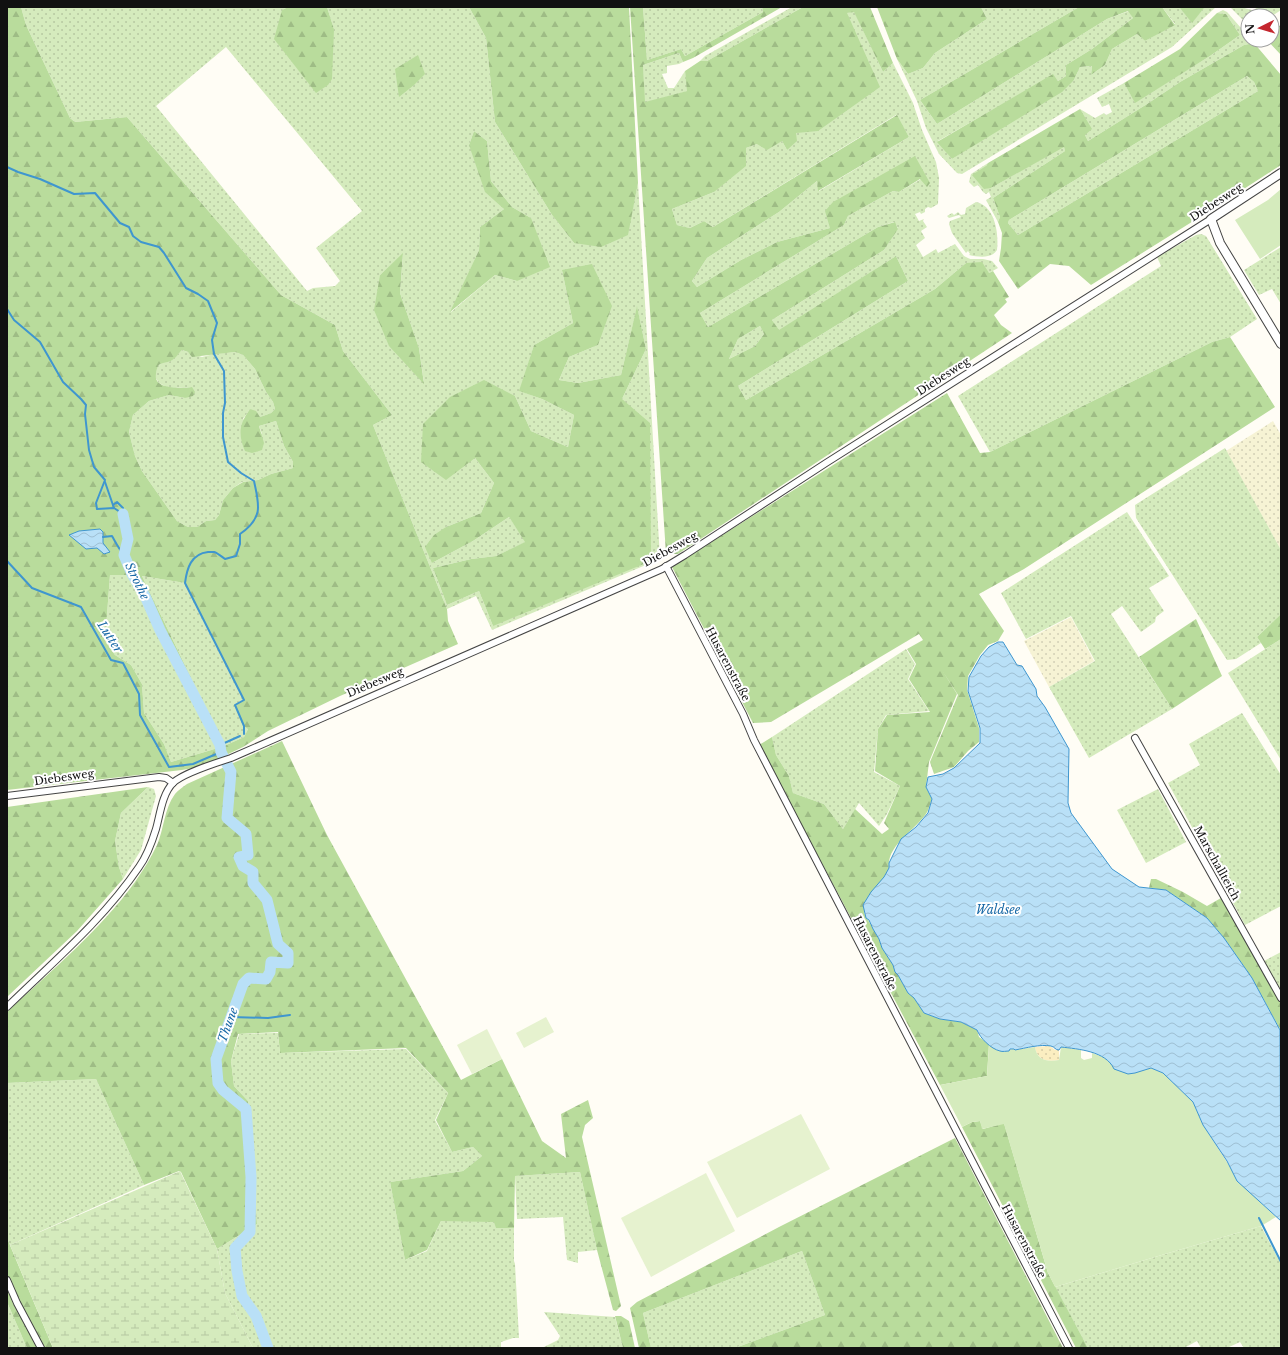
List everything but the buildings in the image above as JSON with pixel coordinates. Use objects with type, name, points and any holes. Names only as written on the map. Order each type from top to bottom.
[{"type":"street","name":"Diebesweg","points":[[7,796],[159,777],[166,778],[174,783],[194,771],[231,758],[666,566],[691,552],[826,463],[1281,173]]},
{"type":"street","points":[[1211,219],[1220,243],[1281,344]]},
{"type":"street","name":"Husarenstraße","points":[[666,566],[743,714],[754,740],[885,995],[1069,1348]]},
{"type":"street","name":"Marschallteich","points":[[1135,738],[1281,998]]},
{"type":"street","points":[[7,1007],[81,935],[130,879],[147,854],[156,831],[164,799],[168,789],[174,783]]},
{"type":"street","points":[[7,1280],[41,1348]]},
{"type":"shaded area","points":[[1273,421],[1281,435],[1281,550],[1226,451]]},
{"type":"shaded area","points":[[1071,617],[1094,661],[1049,687],[1024,641]]},
{"type":"green space","points":[[7,7],[21,7],[26,25],[70,118],[75,122],[127,117],[281,295],[335,325],[343,351],[392,415],[373,425],[447,609],[448,621],[458,644],[340,696],[268,731],[243,747],[204,766],[182,770],[7,790]],"holes":[[[182,350],[188,352],[192,357],[235,352],[243,355],[255,369],[266,392],[273,402],[275,409],[271,413],[260,417],[256,411],[250,409],[246,414],[241,430],[241,440],[245,451],[252,453],[262,450],[264,443],[259,426],[276,421],[284,446],[293,462],[293,468],[271,474],[258,480],[243,482],[233,488],[223,500],[219,515],[215,520],[206,521],[197,527],[188,527],[177,521],[142,471],[135,456],[129,432],[133,415],[149,401],[169,395],[185,398],[193,396],[195,392],[192,387],[169,387],[159,383],[156,379],[156,371],[159,365],[169,362]],[[110,575],[129,575],[218,748],[171,762],[164,744],[144,713],[142,684],[131,665],[115,655],[105,641]],[[142,576],[185,583],[244,700],[235,705],[244,726],[248,729],[244,737],[224,746]]]},
{"type":"green space","points":[[21,7],[288,7],[282,10],[334,29],[327,7],[469,7],[486,38],[495,122],[552,215],[574,243],[627,235],[638,183],[660,559],[492,630],[476,596],[447,609],[373,425],[392,415],[343,351],[335,325],[281,295],[127,117],[75,122],[70,118],[26,25]],"holes":[[[226,47],[362,211],[316,248],[340,281],[335,286],[313,288],[307,291],[156,106]],[[474,131],[487,141],[491,181],[512,207],[531,218],[517,281],[495,275],[451,312],[479,250],[480,227],[504,209],[469,145]],[[403,254],[400,293],[419,348],[424,383],[380,275]],[[562,270],[598,345],[569,357],[559,380],[578,383],[621,375],[637,307],[646,349],[622,399],[493,626],[479,591],[447,605],[433,568],[471,559],[496,556],[526,542],[509,517],[473,541],[432,563],[446,527],[481,513],[494,483],[475,458],[515,396],[531,431],[568,447],[574,415],[542,399],[520,391],[534,345],[573,323]]]},
{"type":"green space","points":[[288,7],[327,7],[334,29],[332,79],[328,85],[316,93],[274,39],[282,10]]},
{"type":"green space","points":[[469,7],[629,7],[638,183],[628,235],[601,247],[574,243],[552,215],[495,122],[486,38]]},
{"type":"green space","points":[[630,7],[643,7],[647,60],[681,49],[685,56],[763,12],[762,7],[782,7],[693,58],[683,62],[679,53],[643,65],[645,102],[687,91],[685,71],[700,61],[707,61],[803,7],[870,7],[893,63],[883,72],[854,12],[847,13],[880,87],[818,131],[796,133],[797,141],[787,150],[782,141],[767,150],[757,144],[746,148],[746,166],[714,192],[672,209],[677,225],[690,228],[704,221],[713,227],[897,115],[909,137],[818,191],[817,181],[779,212],[707,258],[692,281],[697,287],[741,260],[777,242],[830,228],[825,211],[833,202],[915,156],[930,183],[927,187],[920,179],[899,192],[893,191],[848,216],[844,225],[700,313],[708,327],[878,227],[895,222],[898,229],[884,250],[772,320],[779,330],[896,256],[908,281],[738,386],[746,400],[935,289],[966,263],[982,262],[989,273],[993,271],[1009,297],[1005,299],[1007,302],[994,315],[1001,325],[1012,333],[678,554],[666,554]],"holes":[[[760,326],[764,334],[755,346],[729,359],[738,339]]]},
{"type":"green space","points":[[643,7],[762,7],[763,12],[685,56],[681,49],[647,60]]},
{"type":"green space","points":[[792,7],[803,7],[707,61],[700,61],[705,56]]},
{"type":"green space","points":[[877,7],[981,7],[987,19],[935,53],[923,68],[908,74],[897,59]]},
{"type":"green space","points":[[981,7],[1079,7],[920,100],[937,124],[1107,19],[1129,11],[1133,18],[1092,49],[1066,65],[1066,76],[1058,81],[1053,75],[938,141],[952,159],[1074,80],[1080,67],[1092,66],[1091,75],[1105,65],[1112,49],[1137,34],[1145,41],[1175,24],[1162,7],[1179,7],[1192,22],[1205,7],[1216,7],[1172,47],[962,174],[957,173],[939,154],[926,128],[917,101],[897,59],[908,74],[923,68],[935,53],[987,19]]},
{"type":"green space","points":[[1079,7],[1162,7],[1175,25],[1145,41],[1137,34],[1112,49],[1105,65],[1091,75],[1092,66],[1080,67],[1074,80],[1062,92],[952,159],[937,142],[1053,74],[1058,81],[1066,76],[1066,65],[1092,49],[1133,18],[1128,11],[1107,19],[937,124],[920,100]]},
{"type":"green space","points":[[1179,7],[1205,7],[1192,23]]},
{"type":"green space","points":[[1230,7],[1244,8],[1240,8],[1240,17]]},
{"type":"green space","points":[[1281,7],[1280,11],[1280,8],[1256,8]]},
{"type":"green space","points":[[1223,10],[1227,12],[1240,27],[1240,35],[1226,14],[1217,13]]},
{"type":"green space","points":[[854,11],[883,72],[893,63],[913,103],[922,130],[936,162],[939,178],[938,204],[931,208],[928,207],[925,209],[925,212],[921,214],[920,212],[915,214],[919,221],[924,219],[923,221],[927,227],[921,231],[925,238],[916,245],[923,257],[936,249],[938,253],[955,244],[964,256],[970,259],[992,261],[998,268],[989,273],[966,263],[935,289],[746,400],[738,386],[908,281],[896,256],[779,331],[772,320],[884,250],[898,228],[894,222],[878,227],[708,327],[700,313],[844,225],[848,216],[893,191],[899,192],[921,179],[915,157],[830,228],[777,242],[741,260],[697,287],[692,281],[707,258],[779,212],[817,181],[819,191],[909,137],[896,115],[713,227],[704,221],[690,228],[677,225],[672,209],[714,192],[746,148],[757,144],[782,141],[787,150],[847,13]]},
{"type":"green space","points":[[1217,13],[1226,14],[1240,35],[1210,56],[1135,103],[1124,83],[1180,49]]},
{"type":"green space","points":[[1280,26],[1281,55],[1274,48],[1280,48]]},
{"type":"green space","points":[[1240,35],[1240,47],[1180,82],[1088,141],[1085,135],[1080,109],[1095,118],[1104,113],[1106,115],[1112,112],[1109,104],[1102,107],[1097,98],[1124,83],[1135,102],[1210,56]]},
{"type":"green space","points":[[1240,47],[1258,48],[1281,75],[1281,165],[1091,285],[1069,266],[1050,264],[1018,289],[999,261],[1002,233],[998,222],[1000,217],[993,198],[1065,151],[1064,147],[991,188],[984,189],[972,175],[988,163],[1080,109],[1092,129],[1085,135],[1088,141],[1180,82]],"holes":[[[1247,76],[1254,82],[1258,91],[1018,235],[1008,223],[1009,220]]]},
{"type":"green space","points":[[679,53],[683,62],[667,66],[667,73],[662,74],[668,88],[674,88],[685,71],[688,91],[644,103],[643,65]]},
{"type":"green space","points":[[418,55],[425,74],[399,97],[395,69]]},
{"type":"green space","points":[[1247,76],[1254,82],[1258,91],[1018,235],[1008,223],[1009,220]]},
{"type":"green space","points":[[474,131],[487,141],[491,181],[512,207],[531,218],[550,267],[517,281],[495,275],[450,312],[479,250],[480,227],[504,209],[485,192],[469,145]]},
{"type":"green space","points":[[1064,146],[1065,151],[993,198],[1000,217],[998,222],[986,200],[991,197],[989,192],[986,194],[978,185],[974,187],[969,182],[971,174],[988,163],[986,166],[991,188]]},
{"type":"green space","points":[[1281,189],[1281,245],[1260,259],[1235,220],[1268,200]]},
{"type":"green space","points":[[976,202],[988,209],[992,214],[996,228],[997,250],[992,255],[981,257],[969,255],[970,254],[968,251],[966,253],[952,233],[949,224],[950,221],[961,217],[959,215],[949,218],[947,216],[952,213],[954,215],[958,212],[961,215],[965,214],[966,208]]},
{"type":"green space","points":[[1201,234],[1206,236],[1257,319],[1230,337],[1212,342],[990,452],[958,396],[1161,266],[1157,257],[1196,235]]},
{"type":"green space","points":[[1281,247],[1281,304],[1272,289],[1259,295],[1244,270]]},
{"type":"green space","points":[[403,253],[400,293],[419,348],[424,384],[389,346],[374,310],[380,275]]},
{"type":"green space","points":[[592,264],[612,306],[598,345],[569,357],[559,380],[578,383],[621,375],[637,306],[646,349],[622,399],[650,423],[651,561],[493,626],[479,591],[447,605],[433,568],[471,559],[496,556],[525,542],[509,517],[473,541],[432,563],[425,547],[434,535],[446,527],[481,513],[494,483],[475,458],[446,480],[421,462],[423,424],[450,397],[484,380],[515,396],[531,431],[568,447],[574,415],[542,399],[519,391],[534,345],[573,323],[562,270]]},
{"type":"green space","points":[[760,326],[764,334],[755,346],[729,359],[738,339]]},
{"type":"green space","points":[[1230,337],[1275,407],[1024,569],[979,594],[1004,631],[998,641],[988,645],[980,655],[968,676],[967,690],[979,728],[979,742],[968,751],[954,767],[934,774],[930,762],[958,695],[942,670],[957,694],[929,762],[926,787],[932,799],[926,814],[896,845],[889,860],[889,868],[864,913],[879,939],[882,948],[893,965],[895,972],[908,993],[914,998],[924,1013],[940,1019],[961,1022],[977,1030],[979,1037],[989,1044],[987,1076],[940,1085],[759,745],[772,737],[776,755],[789,776],[793,793],[824,804],[843,829],[855,809],[882,834],[889,829],[884,823],[900,786],[875,771],[878,729],[887,715],[930,712],[909,679],[916,664],[907,649],[923,640],[919,634],[771,722],[753,723],[672,567],[947,393],[980,453],[990,452],[1212,342]]},
{"type":"green space","points":[[182,350],[202,357],[235,352],[243,355],[255,369],[266,392],[273,402],[275,409],[271,413],[260,417],[250,409],[243,419],[262,434],[259,426],[276,421],[284,446],[293,462],[293,468],[271,474],[258,480],[242,482],[233,488],[223,500],[219,515],[215,520],[206,521],[197,527],[188,527],[177,521],[142,471],[135,456],[129,432],[133,415],[149,401],[169,395],[185,398],[192,387],[169,388],[159,383],[155,377],[156,369],[161,363],[171,361]]},
{"type":"green space","points":[[1225,448],[1281,550],[1281,614],[1257,637],[1261,643],[1236,659],[1227,660],[1136,518],[1135,505]]},
{"type":"green space","points":[[1127,512],[1169,576],[1149,588],[1164,611],[1156,617],[1155,622],[1141,632],[1122,606],[1111,614],[1172,709],[1089,758],[1049,687],[1095,661],[1071,616],[1026,639],[1001,593]]},
{"type":"green space","points":[[129,574],[218,748],[171,762],[164,744],[144,713],[142,684],[131,665],[115,655],[105,641],[110,575]]},
{"type":"green space","points":[[142,576],[185,583],[244,700],[248,729],[244,737],[224,746]]},
{"type":"green space","points":[[1281,614],[1281,639],[1265,649],[1257,637]]},
{"type":"green space","points":[[1196,619],[1222,676],[1172,709],[1139,657]]},
{"type":"green space","points":[[1281,639],[1281,760],[1228,673]]},
{"type":"green space","points":[[906,649],[915,664],[908,679],[929,711],[886,715],[878,729],[874,772],[900,786],[887,814],[879,826],[859,803],[843,829],[824,804],[793,793],[789,776],[776,755],[772,737]]},
{"type":"green space","points":[[1242,713],[1281,775],[1281,906],[1245,925],[1168,783],[1200,765],[1189,744]]},
{"type":"green space","points":[[282,741],[327,835],[461,1080],[502,1059],[542,1141],[566,1158],[561,1114],[588,1100],[593,1118],[585,1125],[582,1137],[621,1306],[616,1311],[613,1310],[597,1250],[580,1172],[515,1176],[514,1228],[496,1228],[494,1222],[441,1221],[427,1250],[405,1260],[390,1182],[463,1171],[482,1156],[473,1147],[452,1152],[436,1120],[448,1093],[406,1048],[280,1053],[278,1032],[238,1034],[231,1061],[234,1086],[248,1101],[257,1224],[217,1249],[181,1172],[179,1171],[144,1185],[96,1079],[7,1083],[7,1012],[91,933],[122,899],[150,859],[157,845],[171,800],[175,794],[187,784]]},
{"type":"green space","points":[[148,787],[154,789],[156,796],[141,850],[123,879],[119,867],[115,841],[121,813]]},
{"type":"green space","points":[[148,787],[121,813],[115,841],[119,867],[123,879],[77,931],[7,997],[7,807]]},
{"type":"green space","points":[[1158,789],[1186,842],[1146,863],[1117,810]]},
{"type":"green space","points":[[1151,879],[1156,879],[1183,892],[1207,906],[1221,898],[1281,1002],[1281,1031],[1252,978],[1224,938],[1207,918],[1166,890],[1149,888]]},
{"type":"green space","points":[[1281,952],[1281,990],[1264,961]]},
{"type":"green space","points":[[546,1017],[554,1032],[524,1048],[516,1033]]},
{"type":"green space","points":[[487,1029],[502,1059],[472,1074],[457,1045]]},
{"type":"green space","points":[[278,1033],[280,1053],[406,1049],[448,1093],[435,1120],[452,1152],[473,1147],[482,1156],[463,1171],[390,1182],[405,1260],[427,1251],[441,1221],[495,1221],[497,1228],[514,1228],[514,1261],[519,1338],[513,1338],[501,1342],[501,1348],[253,1348],[225,1293],[217,1249],[257,1224],[248,1101],[234,1086],[231,1061],[239,1034]]},
{"type":"green space","points":[[989,1044],[1000,1051],[1035,1047],[1040,1057],[1050,1061],[1059,1060],[1061,1047],[1081,1050],[1081,1058],[1084,1060],[1092,1058],[1092,1053],[1106,1058],[1111,1063],[1145,1070],[1151,1068],[1163,1073],[1193,1102],[1203,1125],[1234,1173],[1276,1217],[1261,1226],[1055,1287],[1048,1273],[1004,1124],[982,1129],[980,1121],[972,1122],[962,1127],[940,1085],[987,1076]]},
{"type":"green space","points":[[96,1079],[144,1185],[10,1245],[7,1238],[7,1083]]},
{"type":"green space","points":[[801,1114],[830,1169],[737,1218],[707,1162]]},
{"type":"green space","points":[[980,1121],[983,1129],[1004,1123],[1048,1273],[1088,1348],[1076,1348],[962,1127],[972,1122]]},
{"type":"green space","points":[[955,1138],[1063,1348],[735,1348],[825,1315],[802,1251],[643,1313],[651,1348],[639,1348],[630,1308],[637,1302],[779,1227]]},
{"type":"green space","points":[[180,1171],[217,1249],[225,1293],[253,1348],[53,1348],[10,1245]]},
{"type":"green space","points":[[580,1172],[597,1250],[578,1252],[578,1263],[567,1260],[563,1217],[517,1219],[515,1176]]},
{"type":"green space","points":[[706,1173],[735,1231],[651,1277],[621,1218]]},
{"type":"green space","points":[[1261,1226],[1281,1264],[1281,1348],[1244,1348],[1240,1342],[1227,1348],[1201,1348],[1197,1341],[1184,1348],[1088,1348],[1055,1287],[1165,1254]]},
{"type":"green space","points":[[7,1238],[53,1348],[27,1348],[7,1302]]},
{"type":"green space","points":[[802,1251],[825,1315],[735,1348],[651,1348],[643,1313]]},
{"type":"green space","points":[[7,1302],[27,1348],[7,1348]]},
{"type":"green space","points":[[544,1312],[615,1317],[623,1348],[542,1348],[558,1340],[560,1336]]},
{"type":"green space","points":[[615,1316],[621,1316],[629,1321],[635,1348],[623,1348]]},
{"type":"sand","points":[[1050,1046],[1055,1050],[1059,1050],[1059,1060],[1050,1061],[1043,1059],[1038,1055],[1035,1047]]},
{"type":"water","points":[[100,529],[103,532],[103,543],[110,552],[104,554],[97,548],[86,549],[69,535],[79,531]]},
{"type":"water","name":"Waldsee","points":[[998,642],[1003,642],[1017,665],[1022,666],[1036,689],[1037,696],[1069,749],[1068,803],[1071,813],[1112,869],[1139,887],[1166,890],[1207,918],[1224,938],[1252,978],[1280,1030],[1281,1221],[1237,1181],[1227,1161],[1203,1125],[1193,1102],[1163,1073],[1151,1068],[1128,1074],[1114,1069],[1105,1058],[1091,1052],[1061,1047],[1059,1050],[1051,1046],[1033,1046],[1015,1050],[1010,1049],[1009,1051],[997,1050],[986,1043],[977,1030],[961,1022],[940,1019],[924,1013],[914,998],[908,993],[895,972],[893,965],[882,948],[869,920],[866,918],[863,905],[871,892],[884,877],[901,839],[916,827],[928,813],[932,799],[926,787],[928,777],[943,774],[954,768],[980,743],[980,728],[968,691],[969,677],[981,656],[989,647]]},
{"type":"waterway","points":[[7,167],[40,179],[74,194],[95,193],[120,223],[129,227],[133,236],[141,242],[159,247],[186,288],[208,301],[217,323],[212,340],[214,354],[224,371],[225,403],[223,413],[223,437],[228,462],[241,473],[254,481],[258,510],[253,522],[240,534],[240,544],[236,556],[225,559],[214,552],[202,553],[191,563],[187,572],[185,583],[244,700],[235,705],[244,726],[244,734]]},
{"type":"waterway","name":"Strothe","points":[[7,309],[14,320],[40,342],[63,382],[86,405],[85,414],[89,450],[94,467],[105,480],[96,503],[97,509],[114,508],[123,514]]},
{"type":"waterway","points":[[105,482],[114,508]]},
{"type":"waterway","points":[[113,505],[117,502],[123,508],[123,514]]},
{"type":"waterway","name":"Thune","points":[[123,514],[128,539],[124,555],[160,630],[220,745],[221,752],[231,772],[227,818],[246,834],[248,855],[239,857],[243,866],[253,872],[253,883],[267,900],[278,944],[288,953],[288,963],[271,962],[270,972],[266,979],[249,978],[243,984],[216,1059],[218,1083],[223,1090],[246,1109],[251,1177],[250,1232],[235,1248],[237,1271],[242,1296],[256,1316],[268,1348]]},
{"type":"waterway","points":[[103,537],[112,536],[124,555]]},
{"type":"waterway","name":"Lutter","points":[[7,561],[32,588],[81,607],[111,660],[123,663],[139,694],[140,715],[169,767],[193,764],[221,752]]},
{"type":"waterway","points":[[220,745],[240,736]]},
{"type":"waterway","points":[[231,1017],[268,1018],[290,1015]]},
{"type":"waterway","points":[[1259,1218],[1281,1262]]}]
